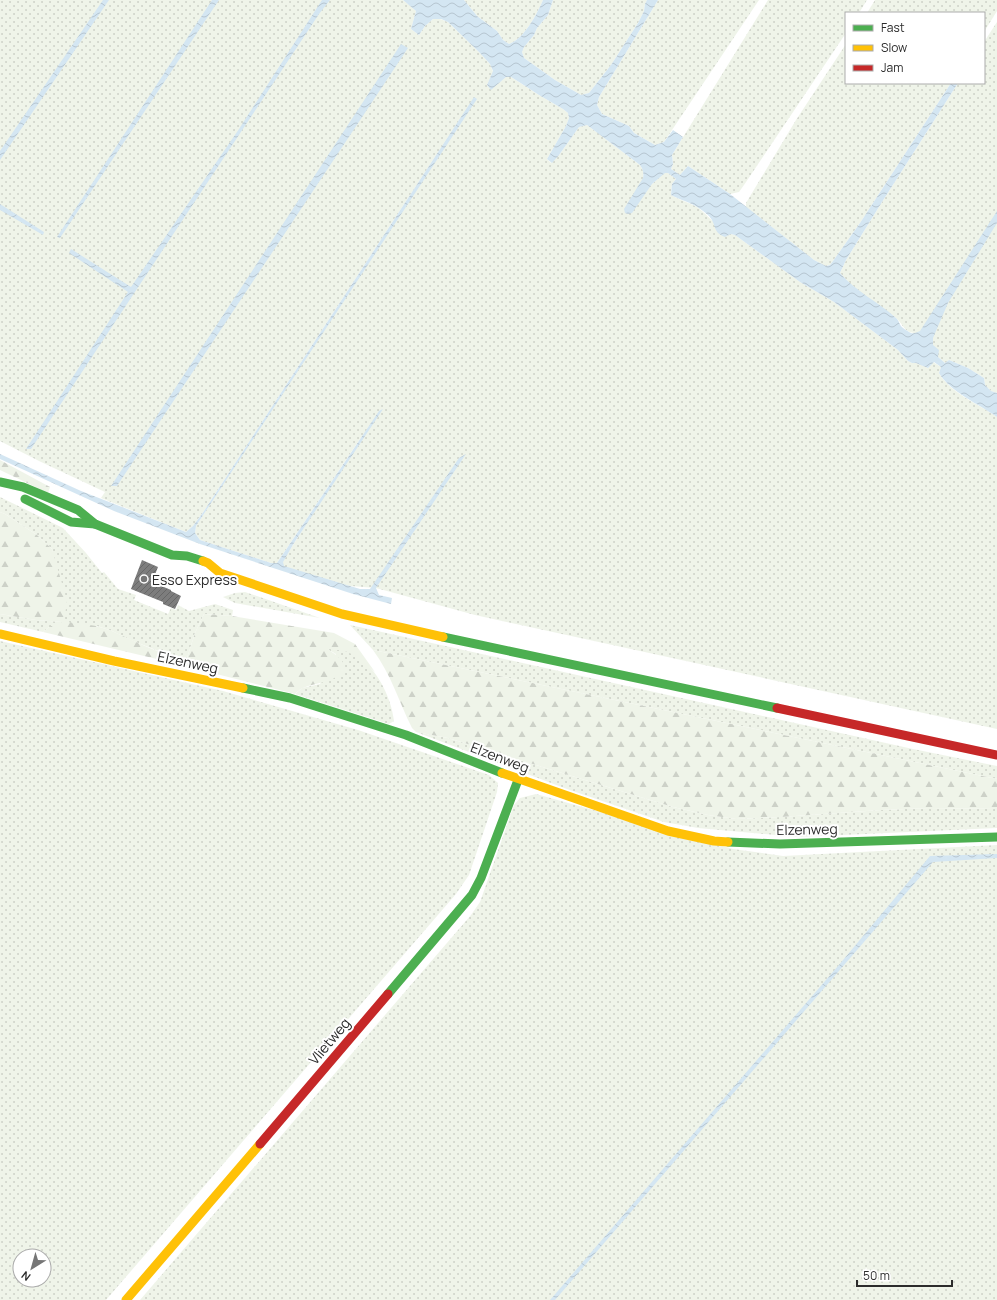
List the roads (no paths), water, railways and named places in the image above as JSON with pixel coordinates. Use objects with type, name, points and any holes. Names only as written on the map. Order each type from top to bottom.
[{"type":"street","points":[[0,482],[14,494],[71,522],[95,524],[172,555],[187,556],[208,563],[220,573],[342,614],[437,636],[997,755]]},
{"type":"street","points":[[0,482],[23,487],[78,510],[95,524]]},
{"type":"street","points":[[172,555],[183,566]]},
{"type":"street","points":[[206,574],[220,573]]},
{"type":"street","name":"Elzenweg","points":[[0,634],[114,661],[290,698],[406,735],[518,780],[668,831],[714,841],[780,844],[997,837]]},
{"type":"street","name":"Vlietweg","points":[[126,1300],[472,895],[481,878],[518,780]]},
{"type":"water","points":[[103,0],[109,0],[0,160],[0,151]]},
{"type":"water","points":[[212,0],[219,0],[60,238],[57,237]]},
{"type":"water","points":[[322,0],[330,0],[319,14],[31,449],[26,449],[128,292],[69,253],[71,249],[131,287],[239,129]]},
{"type":"water","points":[[403,0],[464,0],[477,16],[497,31],[503,40],[509,44],[525,32],[534,19],[543,0],[553,0],[548,15],[537,28],[522,52],[524,58],[555,80],[581,95],[589,93],[611,65],[638,23],[644,11],[647,0],[658,0],[599,97],[597,105],[602,114],[629,126],[634,133],[655,145],[664,142],[673,130],[683,137],[672,155],[673,164],[671,169],[680,175],[688,166],[730,194],[814,260],[826,266],[830,265],[860,223],[950,84],[957,84],[882,202],[846,260],[840,273],[853,286],[896,318],[903,328],[911,333],[920,331],[997,211],[997,223],[948,303],[933,338],[933,345],[939,350],[938,357],[945,363],[949,360],[968,368],[984,378],[985,385],[991,391],[997,393],[997,417],[950,386],[939,373],[941,367],[934,362],[928,368],[908,361],[898,350],[834,302],[800,282],[735,235],[731,234],[725,237],[718,233],[711,219],[706,213],[671,195],[672,184],[676,179],[668,173],[665,173],[652,184],[632,213],[625,213],[624,209],[643,178],[642,168],[587,125],[579,127],[552,163],[547,159],[566,126],[569,118],[568,113],[511,77],[506,77],[491,90],[487,85],[493,71],[490,64],[479,52],[448,22],[441,19],[433,19],[425,26],[419,35],[411,29],[416,11]]},
{"type":"water","points":[[401,44],[408,48],[117,486],[111,486]]},
{"type":"water","points":[[474,97],[477,99],[196,526],[195,533],[200,540],[271,563],[277,563],[379,411],[383,409],[283,562],[284,566],[360,589],[370,589],[459,458],[466,454],[376,588],[379,595],[392,598],[391,604],[353,594],[200,544],[114,511],[0,459],[0,454],[81,491],[186,532],[193,526],[204,511]]},
{"type":"water","points":[[0,204],[44,232],[43,235],[0,210]]},
{"type":"water","points":[[997,854],[997,858],[933,862],[555,1300],[550,1300],[838,966],[930,856]]},
{"type":"place","name":"Esso Express","points":[[144,579]]}]
